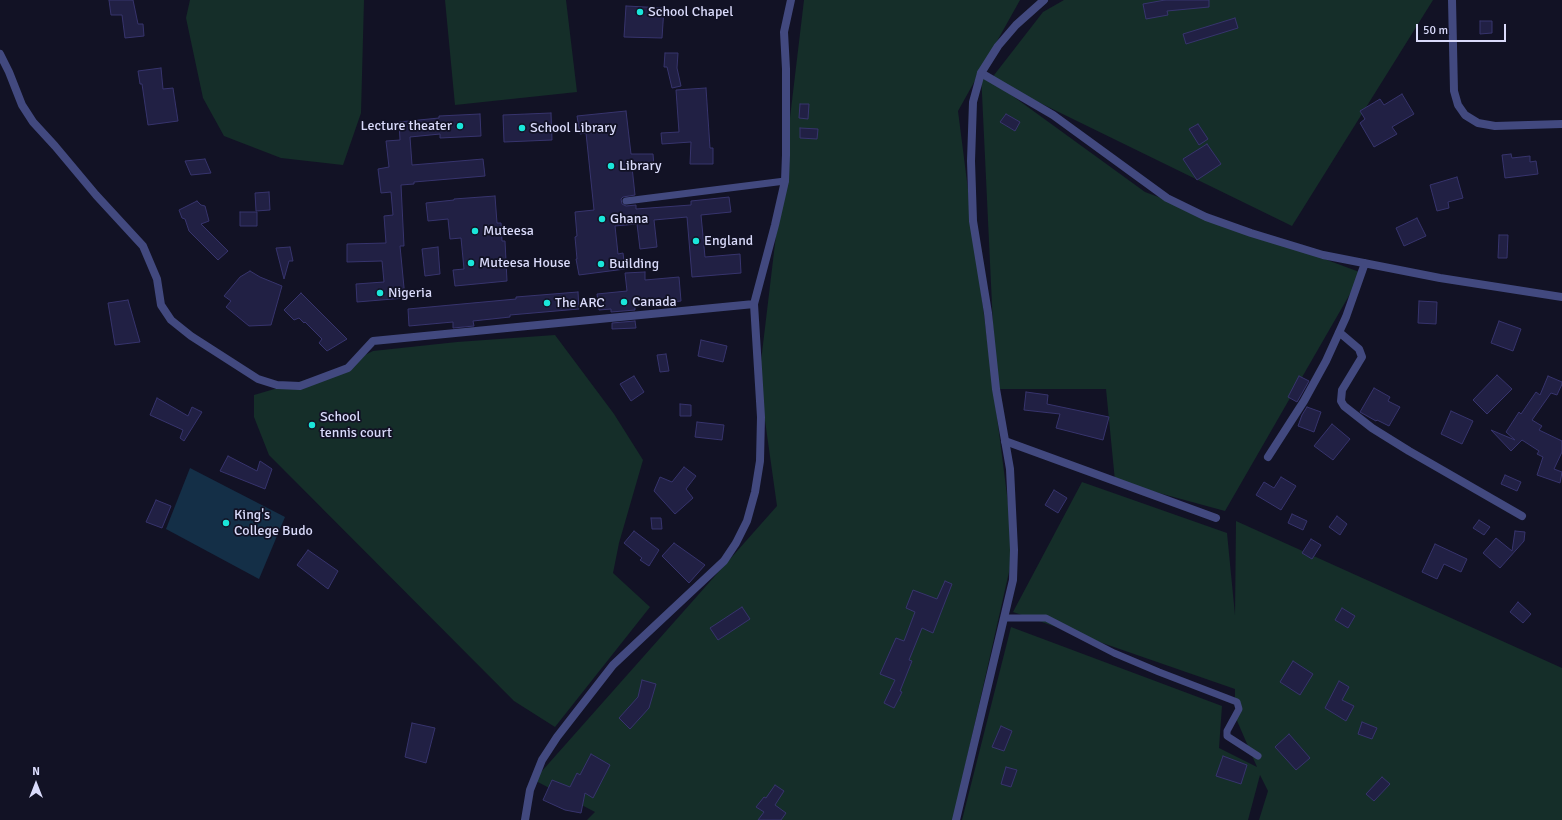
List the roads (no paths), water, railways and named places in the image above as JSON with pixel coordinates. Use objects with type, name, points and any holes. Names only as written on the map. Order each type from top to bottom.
[{"type":"street","points":[[525,820],[530,790],[542,760],[557,737],[613,665],[724,561],[736,543],[747,521],[755,492],[760,462],[761,417],[754,304],[785,181],[786,69],[784,32],[791,0]]},
{"type":"street","points":[[956,820],[1005,618],[1013,580],[1014,550],[1010,469],[996,389],[988,313],[973,221],[971,161],[973,102],[981,73],[998,46],[1016,25],[1044,0]]},
{"type":"street","points":[[1452,0],[1454,91],[1458,105],[1465,114],[1478,123],[1495,126],[1562,124]]},
{"type":"street","points":[[0,54],[22,105],[33,122],[96,195],[143,246],[157,279],[161,305],[171,320],[191,336],[258,379],[278,385],[300,386],[348,368],[373,341],[754,304]]},
{"type":"street","points":[[981,73],[1053,114],[1167,198],[1206,217],[1251,233],[1323,255],[1440,278],[1562,297]]},
{"type":"street","points":[[1268,456],[1304,401],[1339,332],[1365,263]]},
{"type":"street","points":[[1339,332],[1359,349],[1362,357],[1342,390],[1341,401],[1344,406],[1372,428],[1522,516]]},
{"type":"street","points":[[1005,441],[1216,518]]},
{"type":"lane","points":[[626,201],[785,181]]},
{"type":"lane","points":[[1005,618],[1046,618],[1114,653],[1237,702],[1239,709],[1227,731],[1227,736],[1258,756]]},
{"type":"water","name":"King's College Budo","points":[[190,468],[285,517],[259,579],[166,529]]},
{"type":"place","name":"School Chapel","points":[[640,12]]},
{"type":"place","name":"Lecture theater","points":[[460,126]]},
{"type":"place","name":"School Library","points":[[522,128]]},
{"type":"place","name":"Library","points":[[611,166]]},
{"type":"place","name":"Ghana","points":[[602,219]]},
{"type":"place","name":"Muteesa","points":[[475,231]]},
{"type":"place","name":"England","points":[[696,241]]},
{"type":"place","name":"Muteesa House","points":[[471,263]]},
{"type":"place","name":"Building","points":[[601,264]]},
{"type":"place","name":"Nigeria","points":[[380,293]]},
{"type":"place","name":"Canada","points":[[624,302]]},
{"type":"place","name":"The ARC","points":[[547,303]]},
{"type":"place","name":"School tennis court","points":[[312,425]]},
{"type":"place","name":"King's College Budo","points":[[226,523]]}]
